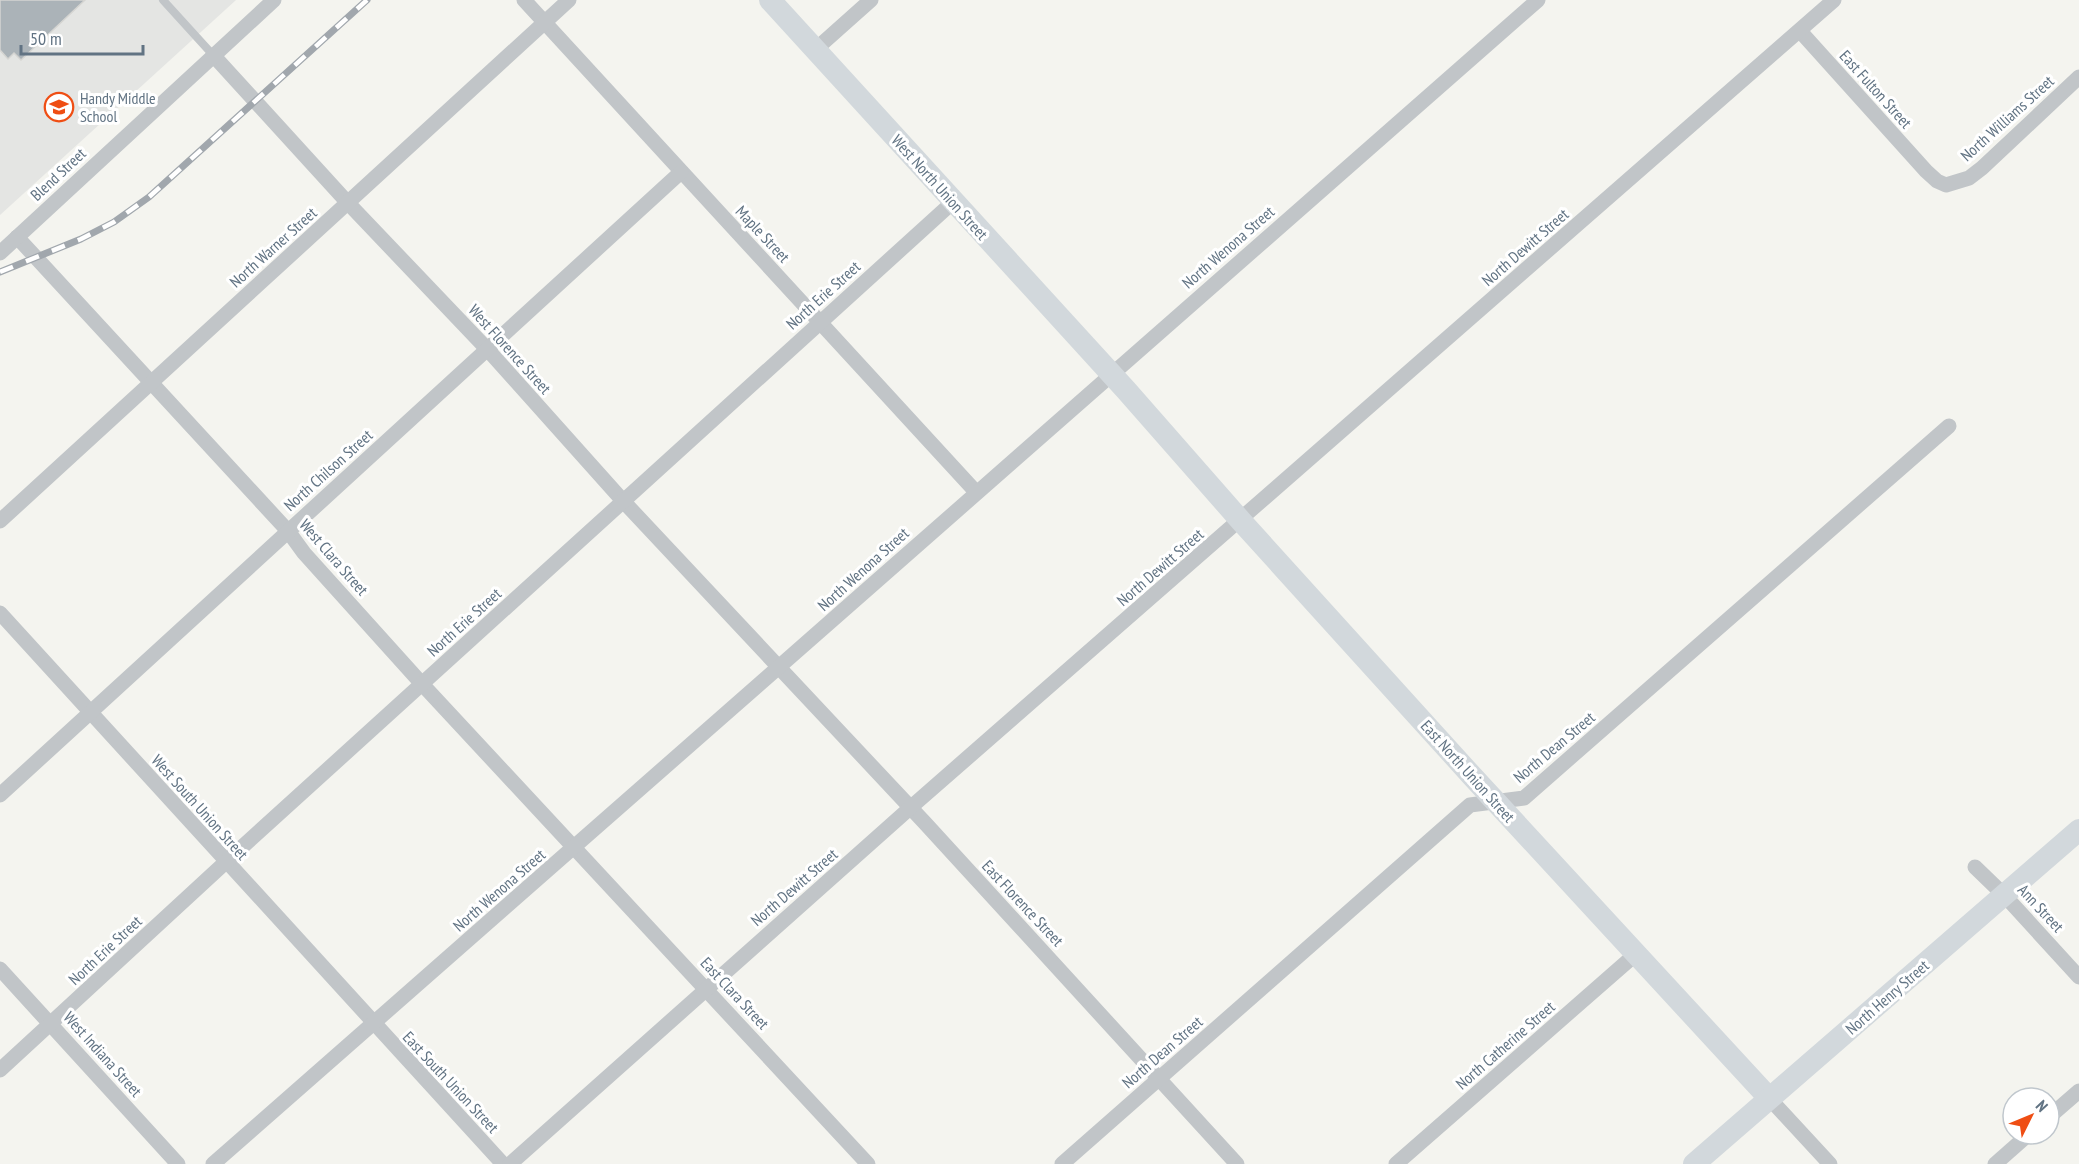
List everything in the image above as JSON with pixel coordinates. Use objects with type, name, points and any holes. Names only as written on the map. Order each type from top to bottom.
[{"type":"street","name":"Blend Street","points":[[0,252],[274,0]]},
{"type":"street","name":"Maple Street","points":[[524,0],[976,492]]},
{"type":"street","name":"North Warner Street","points":[[0,521],[569,0]]},
{"type":"street","name":"West North Union Street","points":[[770,0],[1110,374]]},
{"type":"street","points":[[816,48],[871,0]]},
{"type":"street","name":"North Wenona Street","points":[[213,1164],[1538,0]]},
{"type":"street","name":"North Dewitt Street","points":[[510,1164],[910,808],[1241,521],[1834,0]]},
{"type":"street","name":"East Fulton Street","points":[[1800,31],[1926,171]]},
{"type":"street","name":"West Florence Street","points":[[213,56],[348,203],[488,350],[778,669]]},
{"type":"street","name":"North Williams Street","points":[[1926,171],[1946,185],[1969,178],[2079,77]]},
{"type":"street","name":"North Chilson Street","points":[[0,795],[681,172]]},
{"type":"street","name":"North Erie Street","points":[[0,1070],[953,202]]},
{"type":"street","name":"West Clara Street","points":[[17,237],[288,531],[304,554],[422,684],[574,847]]},
{"type":"street","name":"East North Union Street","points":[[1110,374],[1497,802],[1830,1164]]},
{"type":"street","name":"North Dean Street","points":[[1062,1164],[1470,805],[1524,798],[1948,426]]},
{"type":"street","name":"West South Union Street","points":[[0,613],[374,1024]]},
{"type":"street","name":"East Florence Street","points":[[778,669],[910,808],[1237,1164]]},
{"type":"street","name":"North Henry Street","points":[[1694,1164],[2079,830]]},
{"type":"street","name":"East Clara Street","points":[[574,847],[868,1164]]},
{"type":"street","name":"Ann Street","points":[[1975,867],[2005,896],[2079,977]]},
{"type":"street","name":"North Catherine Street","points":[[1396,1164],[1637,953]]},
{"type":"street","name":"West Indiana Street","points":[[0,969],[178,1164]]},
{"type":"street","name":"East South Union Street","points":[[374,1024],[503,1164]]},
{"type":"street","points":[[2061,1107],[2079,1091]]},
{"type":"street","points":[[1995,1164],[2015,1146]]},
{"type":"lane","points":[[163,0],[213,56]]},
{"type":"shaded area","name":"Handy Middle School","points":[[0,0],[236,0],[0,215]]},
{"type":"building","points":[[0,0],[85,0],[21,60],[14,53],[8,59],[0,50]]},
{"type":"railway","points":[[0,272],[81,239],[114,222],[149,197],[367,0]]},
{"type":"place","name":"Handy Middle School","points":[[59,107]]}]
